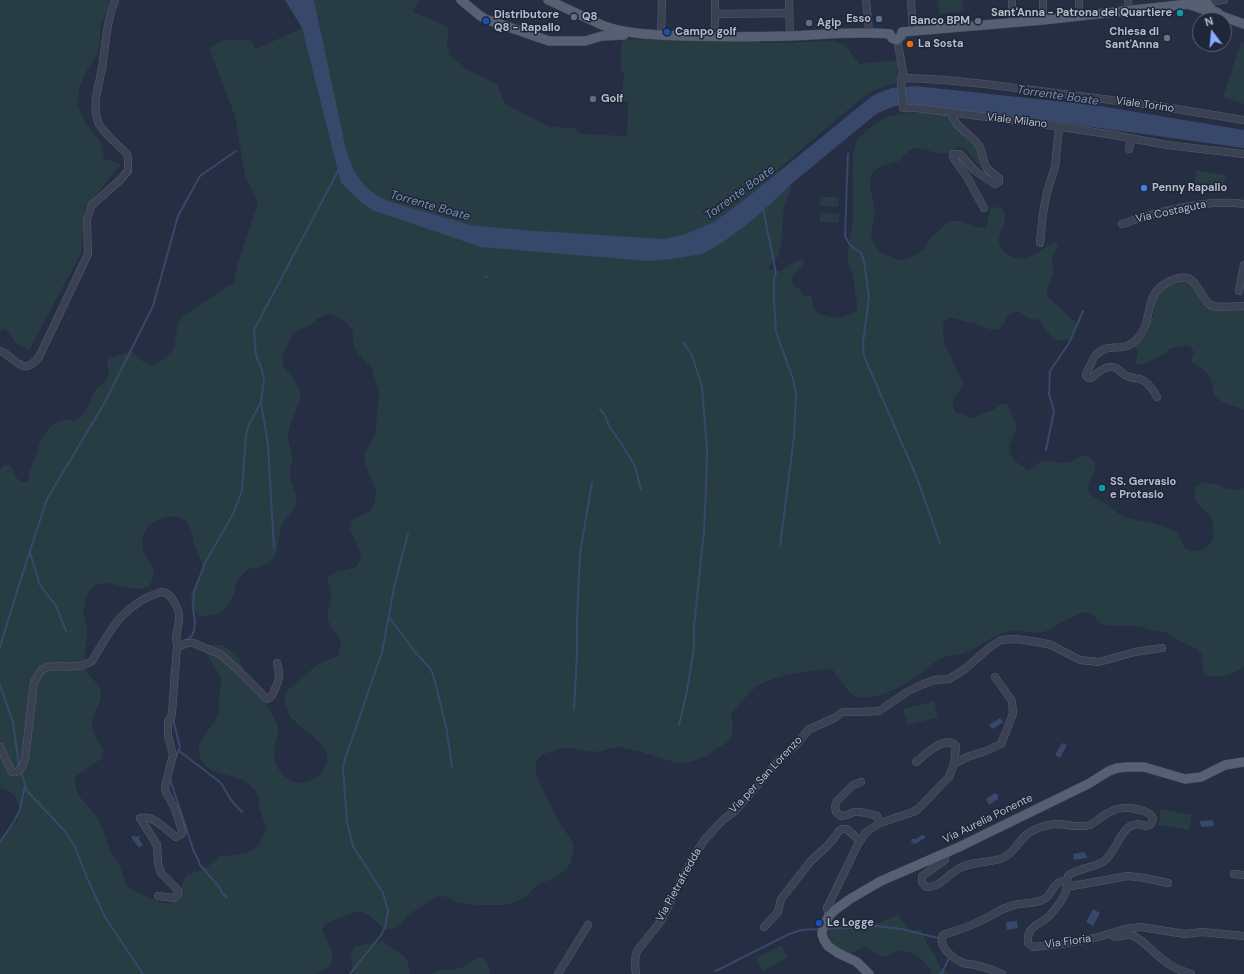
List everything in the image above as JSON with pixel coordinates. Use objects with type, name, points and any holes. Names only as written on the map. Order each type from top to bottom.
[{"type":"main road","points":[[461,0],[485,19],[549,41],[585,41],[602,36],[638,34],[715,37],[790,36],[869,32],[896,35],[913,31],[1079,17],[1129,11],[1172,2],[1190,4],[1206,2],[1216,12]]},
{"type":"main road","points":[[548,0],[604,26],[638,34]]},
{"type":"main road","points":[[1190,4],[1212,12]]},
{"type":"main road","points":[[1232,20],[1244,24]]},
{"type":"main road","name":"Via Aurelia Ponente","points":[[829,916],[850,899],[881,881],[946,853],[1088,784],[1116,768],[1144,768],[1185,779],[1201,777],[1225,765],[1244,762]]},
{"type":"main road","points":[[829,916],[823,927],[822,934],[828,946],[838,953],[862,965],[869,974]]},
{"type":"street","points":[[0,351],[3,351],[14,362],[26,366],[34,364],[39,357],[88,254],[87,219],[92,205],[128,171],[127,154],[100,126],[95,113],[97,86],[104,60],[106,33],[110,12],[115,0]]},
{"type":"street","points":[[661,35],[662,0]]},
{"type":"street","points":[[715,0],[715,37]]},
{"type":"street","points":[[789,0],[790,36]]},
{"type":"street","points":[[866,0],[869,32]]},
{"type":"street","points":[[911,0],[913,31]]},
{"type":"street","points":[[1012,0],[1012,23]]},
{"type":"street","points":[[1043,0],[1043,20]]},
{"type":"street","points":[[1079,0],[1079,17]]},
{"type":"street","points":[[1128,0],[1129,11]]},
{"type":"street","points":[[1206,2],[1223,0],[1221,12]]},
{"type":"street","points":[[715,14],[789,14]]},
{"type":"street","points":[[602,36],[604,34],[604,26]]},
{"type":"street","points":[[896,35],[901,60],[902,80]]},
{"type":"street","name":"Viale Torino","points":[[902,80],[909,78],[985,84],[1158,106],[1244,120]]},
{"type":"street","name":"Viale Milano","points":[[902,80],[903,108],[916,108],[1059,127],[1167,145],[1244,154]]},
{"type":"street","points":[[951,113],[952,117],[964,132],[976,142],[981,149],[984,164],[987,169],[999,178],[999,182],[995,184],[974,170],[960,154],[953,154],[952,156],[967,177],[984,208]]},
{"type":"street","points":[[1040,243],[1045,199],[1055,168],[1059,127]]},
{"type":"street","points":[[1129,149],[1131,139]]},
{"type":"street","points":[[1055,168],[1063,172]]},
{"type":"street","name":"Via Costaguta","points":[[1122,224],[1139,218],[1180,208],[1209,204],[1244,204]]},
{"type":"street","points":[[1239,291],[1244,265]]},
{"type":"street","points":[[1157,396],[1146,383],[1124,374],[1117,368],[1105,368],[1090,378],[1086,375],[1088,369],[1095,356],[1103,349],[1126,347],[1136,340],[1142,333],[1153,294],[1165,283],[1174,279],[1182,277],[1190,279],[1209,304],[1213,306],[1244,306]]},
{"type":"street","points":[[0,746],[12,772],[18,772],[24,759],[34,682],[43,669],[48,667],[82,666],[88,664],[92,661],[117,620],[128,609],[144,599],[163,592],[172,597],[177,607],[179,616],[176,638],[177,646],[174,694],[172,713],[168,722],[168,736],[173,755],[165,787],[175,809],[182,834],[176,837],[167,829],[151,819],[144,817],[140,818],[158,845],[158,863],[161,873],[178,890],[178,894],[174,898],[158,896]]},
{"type":"street","name":"Via per San Lorenzo","points":[[706,838],[723,820],[736,810],[780,759],[796,745],[808,730],[834,718],[843,712],[879,711],[907,692],[921,685],[934,680],[949,679],[966,669],[990,647],[1001,640],[1016,639],[1038,642],[1051,646],[1080,660],[1099,662],[1135,652],[1162,648]]},
{"type":"street","points":[[177,646],[193,643],[220,654],[267,699],[272,696],[279,682],[280,672],[277,663]]},
{"type":"street","points":[[954,764],[1001,744],[1013,712],[1012,701],[995,676]]},
{"type":"street","points":[[829,916],[828,908],[860,841],[866,832],[880,823],[918,809],[949,777],[954,764],[956,746],[949,742],[942,743],[916,762]]},
{"type":"street","points":[[861,782],[853,785],[837,801],[835,806],[836,812],[841,816],[848,816],[854,812],[866,812],[877,816],[880,823]]},
{"type":"street","points":[[946,853],[945,860],[922,876],[922,882],[926,887],[931,887],[946,879],[960,868],[1001,859],[1009,854],[1022,838],[1037,828],[1058,824],[1089,825],[1096,822],[1110,811],[1120,808],[1140,810],[1151,815],[1153,819],[1151,824],[1146,826],[1141,824],[1129,826],[1105,861],[1074,872],[1069,875],[1067,882]]},
{"type":"street","points":[[764,927],[778,912],[782,899],[811,861],[828,845],[838,832],[842,829],[846,829],[860,841]]},
{"type":"street","name":"Via Pietrafredda","points":[[636,974],[634,963],[637,951],[661,921],[681,880],[706,838]]},
{"type":"street","points":[[1234,874],[1244,875]]},
{"type":"street","points":[[1002,974],[976,965],[963,963],[947,952],[942,944],[942,936],[977,923],[1004,908],[1015,905],[1030,904],[1043,900],[1049,896],[1053,887],[1061,881],[1067,882],[1072,886],[1128,876],[1168,883]]},
{"type":"street","name":"Via Fioria","points":[[1067,882],[1064,895],[1049,916],[1029,931],[1027,936],[1028,943],[1033,947],[1095,938],[1125,929],[1141,927],[1185,934],[1202,932],[1244,936]]},
{"type":"street","points":[[558,974],[588,925]]},
{"type":"street","points":[[1112,933],[1113,936],[1116,937],[1124,934],[1141,940],[1173,968],[1188,973]]},
{"type":"green space","points":[[0,0],[110,0],[101,26],[97,55],[88,68],[80,86],[77,103],[85,122],[101,143],[104,159],[121,164],[84,210],[81,253],[29,350],[17,344],[5,329],[0,330]]},
{"type":"green space","points":[[314,0],[419,0],[413,12],[449,27],[447,42],[449,55],[466,69],[497,84],[505,104],[550,127],[574,128],[580,134],[627,136],[628,102],[621,102],[624,73],[620,70],[622,41],[625,39],[760,41],[761,43],[834,41],[845,45],[859,64],[898,60],[897,83],[872,91],[862,98],[778,170],[791,188],[784,207],[781,245],[778,256],[776,260],[767,268],[778,271],[782,270],[801,259],[804,263],[792,278],[793,285],[804,295],[811,296],[815,311],[826,316],[836,318],[846,316],[857,310],[854,279],[847,257],[853,221],[853,155],[857,139],[872,126],[889,116],[910,112],[941,114],[951,118],[967,137],[987,156],[989,166],[984,167],[978,164],[966,149],[959,147],[949,153],[941,154],[924,149],[913,149],[906,153],[899,161],[881,166],[873,172],[870,187],[875,211],[871,235],[875,245],[881,253],[901,260],[912,257],[925,249],[932,235],[938,232],[949,222],[957,221],[981,228],[986,227],[991,208],[1002,208],[1005,214],[1005,220],[999,238],[999,244],[1009,255],[1018,258],[1027,258],[1054,242],[1058,245],[1052,259],[1054,273],[1047,287],[1048,297],[1075,322],[1076,326],[1076,331],[1069,339],[1060,341],[1055,340],[1040,321],[1030,319],[1018,311],[1011,314],[1000,328],[995,330],[954,318],[949,318],[945,321],[943,326],[944,344],[952,358],[957,372],[963,381],[963,386],[954,398],[953,407],[956,413],[961,413],[969,418],[974,418],[993,410],[1001,404],[1006,404],[1010,409],[1016,424],[1016,431],[1009,448],[1012,457],[1016,461],[1029,471],[1038,463],[1044,461],[1066,463],[1082,456],[1088,456],[1095,462],[1096,467],[1088,487],[1092,496],[1105,503],[1124,517],[1169,528],[1177,533],[1185,548],[1191,551],[1204,549],[1210,545],[1214,536],[1212,519],[1197,502],[1195,498],[1195,488],[1203,482],[1220,485],[1229,489],[1240,490],[1244,488],[1244,666],[1230,674],[1214,676],[1204,675],[1202,655],[1196,648],[1187,645],[1165,632],[1137,626],[1109,626],[1099,623],[1093,615],[1084,612],[1044,632],[1004,632],[965,653],[943,657],[909,681],[893,690],[876,696],[855,696],[844,686],[832,669],[805,672],[775,678],[759,685],[740,703],[731,715],[733,725],[732,735],[726,743],[709,755],[690,762],[680,763],[670,761],[621,747],[592,752],[572,748],[563,748],[543,754],[536,762],[536,772],[539,782],[559,822],[574,844],[573,854],[571,863],[564,871],[556,877],[537,885],[524,898],[515,902],[505,905],[477,905],[459,903],[447,897],[440,896],[411,912],[397,927],[391,929],[384,929],[369,915],[363,912],[356,912],[331,921],[325,924],[322,930],[331,949],[331,964],[316,974],[0,974],[0,841],[17,821],[20,810],[15,796],[7,790],[0,788],[0,470],[4,465],[10,465],[16,477],[20,481],[27,482],[40,442],[47,431],[58,422],[63,420],[73,421],[82,416],[87,409],[95,391],[104,383],[109,375],[107,361],[111,358],[132,351],[147,364],[153,366],[163,360],[174,349],[178,323],[185,315],[229,285],[234,284],[236,269],[258,203],[245,176],[235,116],[209,48],[225,40],[251,40],[256,49],[302,28],[320,26]],"holes":[[[329,314],[338,317],[347,323],[353,333],[353,344],[357,353],[372,368],[379,393],[375,435],[365,452],[365,463],[376,491],[375,502],[370,511],[352,520],[350,530],[359,549],[361,559],[356,567],[336,572],[327,578],[331,598],[327,618],[331,627],[338,635],[341,645],[338,656],[318,664],[284,695],[290,716],[316,739],[326,752],[327,759],[325,767],[316,778],[302,783],[294,782],[284,776],[278,769],[274,756],[278,734],[276,722],[267,706],[247,679],[239,659],[223,645],[213,645],[205,651],[219,673],[221,684],[218,714],[201,741],[199,746],[200,757],[204,764],[210,769],[240,779],[253,788],[258,796],[259,808],[267,828],[259,844],[249,852],[236,855],[219,856],[208,867],[186,876],[182,885],[181,895],[173,902],[164,904],[136,892],[127,886],[120,866],[109,848],[99,819],[80,797],[76,788],[75,777],[101,759],[103,750],[94,734],[92,725],[94,715],[100,701],[101,693],[100,689],[85,668],[84,663],[87,633],[84,615],[86,600],[92,588],[103,583],[133,589],[139,589],[150,585],[154,577],[154,572],[152,565],[145,555],[142,544],[143,536],[146,529],[150,525],[155,521],[164,518],[175,516],[181,518],[185,520],[190,529],[202,567],[191,598],[192,606],[200,617],[222,612],[234,595],[235,585],[241,576],[249,569],[260,567],[269,562],[276,554],[282,524],[295,508],[297,498],[290,478],[290,468],[293,458],[288,439],[289,429],[300,400],[300,389],[283,365],[282,355],[292,336],[300,329],[310,325],[318,318]]]},
{"type":"green space","points":[[938,0],[962,0],[964,11],[939,14]]},
{"type":"green space","points":[[1241,42],[1244,43],[1244,104],[1223,97]]},
{"type":"green space","points":[[1196,170],[1226,175],[1223,188],[1194,184]]},
{"type":"green space","points":[[821,197],[839,197],[838,207],[820,206]]},
{"type":"green space","points":[[820,213],[839,214],[838,223],[820,222]]},
{"type":"green space","points":[[1178,281],[1185,281],[1192,284],[1207,305],[1244,309],[1244,410],[1225,403],[1215,396],[1211,380],[1208,375],[1191,361],[1194,352],[1190,346],[1169,349],[1168,352],[1142,365],[1135,363],[1138,353],[1134,345],[1147,334],[1149,324],[1154,315],[1155,300],[1168,285]]},
{"type":"green space","points":[[934,701],[938,717],[908,725],[903,709]]},
{"type":"green space","points":[[1161,809],[1192,815],[1189,830],[1158,825]]},
{"type":"green space","points":[[898,915],[907,927],[913,931],[921,929],[927,944],[936,956],[937,963],[949,974],[931,974],[932,971],[922,960],[912,953],[904,951],[895,952],[886,957],[878,955],[866,947],[851,953],[841,951],[830,942],[828,937],[832,923],[855,922],[860,926],[868,927]]},
{"type":"green space","points":[[383,941],[405,957],[410,974],[353,974],[351,952],[355,946]]},
{"type":"green space","points":[[781,945],[788,957],[763,971],[756,959]]},
{"type":"green space","points":[[477,958],[484,958],[488,964],[490,974],[430,974],[440,970],[452,970],[459,968],[467,965]]},
{"type":"water","points":[[285,0],[314,0],[346,150],[357,176],[367,188],[391,202],[470,225],[522,230],[662,239],[683,235],[714,222],[748,197],[872,96],[891,88],[915,86],[1094,105],[1244,130],[1244,148],[1042,120],[908,104],[891,108],[875,115],[795,181],[755,218],[723,242],[703,254],[647,261],[481,247],[372,210],[362,203],[341,183],[302,28]]},
{"type":"water","points":[[1000,718],[1003,722],[993,729],[989,725]]},
{"type":"water","points":[[1062,743],[1067,745],[1060,758],[1055,755]]},
{"type":"water","points":[[995,793],[998,795],[998,799],[989,805],[986,799]]},
{"type":"water","points":[[1213,820],[1214,826],[1201,827],[1200,821]]},
{"type":"water","points":[[134,835],[135,837],[140,836],[139,839],[143,845],[139,848],[131,837]]},
{"type":"water","points":[[922,835],[925,836],[925,838],[915,844],[911,842],[912,839],[916,839]]},
{"type":"water","points":[[1085,852],[1087,858],[1074,860],[1073,854]]},
{"type":"water","points":[[1093,909],[1100,913],[1093,926],[1086,922]]},
{"type":"water","points":[[1017,921],[1018,928],[1007,930],[1006,922]]},
{"type":"waterway","points":[[0,647],[47,499],[105,402],[153,306],[178,216],[200,176],[236,151]]},
{"type":"waterway","points":[[848,154],[845,236],[850,245],[861,253],[864,261],[869,297],[863,343],[864,356],[917,478],[940,543]]},
{"type":"waterway","points":[[184,641],[191,637],[194,631],[194,591],[206,561],[233,514],[242,490],[246,435],[248,427],[261,402],[264,379],[256,355],[254,330],[339,169]]},
{"type":"waterway","points":[[763,208],[776,273],[774,278],[776,332],[793,379],[796,393],[794,437],[780,546]]},
{"type":"waterway","points":[[1046,450],[1054,411],[1049,394],[1050,371],[1069,343],[1083,311]]},
{"type":"waterway","points":[[679,725],[687,691],[694,648],[694,627],[704,530],[707,449],[702,387],[692,355],[683,342]]},
{"type":"waterway","points":[[261,402],[268,445],[274,548]]},
{"type":"waterway","points":[[600,409],[605,415],[609,426],[635,466],[641,490]]},
{"type":"waterway","points":[[574,709],[580,554],[592,482]]},
{"type":"waterway","points":[[350,974],[381,935],[385,927],[388,911],[383,893],[353,846],[347,822],[343,769],[344,762],[382,652],[395,583],[408,534]]},
{"type":"waterway","points":[[30,553],[40,585],[56,606],[66,631]]},
{"type":"waterway","points":[[389,617],[415,652],[431,669],[447,731],[452,767]]},
{"type":"waterway","points":[[171,683],[172,669]]},
{"type":"waterway","points":[[0,685],[13,722],[19,766]]},
{"type":"waterway","points":[[173,719],[180,747],[176,757]]},
{"type":"waterway","points":[[178,750],[221,783],[231,800],[242,812]]},
{"type":"waterway","points":[[21,771],[27,791],[64,830],[75,847],[105,917],[143,974]]},
{"type":"waterway","points":[[170,779],[194,852],[200,865],[220,888],[222,893],[227,897]]},
{"type":"waterway","points":[[0,842],[15,820],[20,809],[25,786]]},
{"type":"waterway","points":[[826,929],[877,926],[901,929],[938,938]]},
{"type":"waterway","points":[[716,971],[787,935],[801,930],[820,929]]},
{"type":"waterway","points":[[940,974],[942,973],[948,960]]},
{"type":"place","name":"Sant'Anna - Patrona del Quartiere","points":[[1180,13]]},
{"type":"place","name":"Q8","points":[[574,17]]},
{"type":"place","name":"Esso","points":[[879,19]]},
{"type":"place","name":"Distributore Q8 - Rapallo","points":[[486,21]]},
{"type":"place","name":"Banco BPM","points":[[978,21]]},
{"type":"place","name":"Agip","points":[[809,23]]},
{"type":"place","name":"Campo golf","points":[[667,32]]},
{"type":"place","name":"Chiesa di Sant'Anna","points":[[1167,38]]},
{"type":"place","name":"La Sosta","points":[[910,44]]},
{"type":"place","name":"Golf","points":[[593,99]]},
{"type":"place","name":"Penny Rapallo","points":[[1144,188]]},
{"type":"place","name":"SS. Gervasio e Protasio","points":[[1102,488]]},
{"type":"place","name":"Le Logge","points":[[819,923]]},
{"type":"water label","name":"Torrente Boate","points":[[1058,96]]},
{"type":"water label","name":"Torrente Boate","points":[[740,193]]},
{"type":"water label","name":"Torrente Boate","points":[[430,206]]}]
